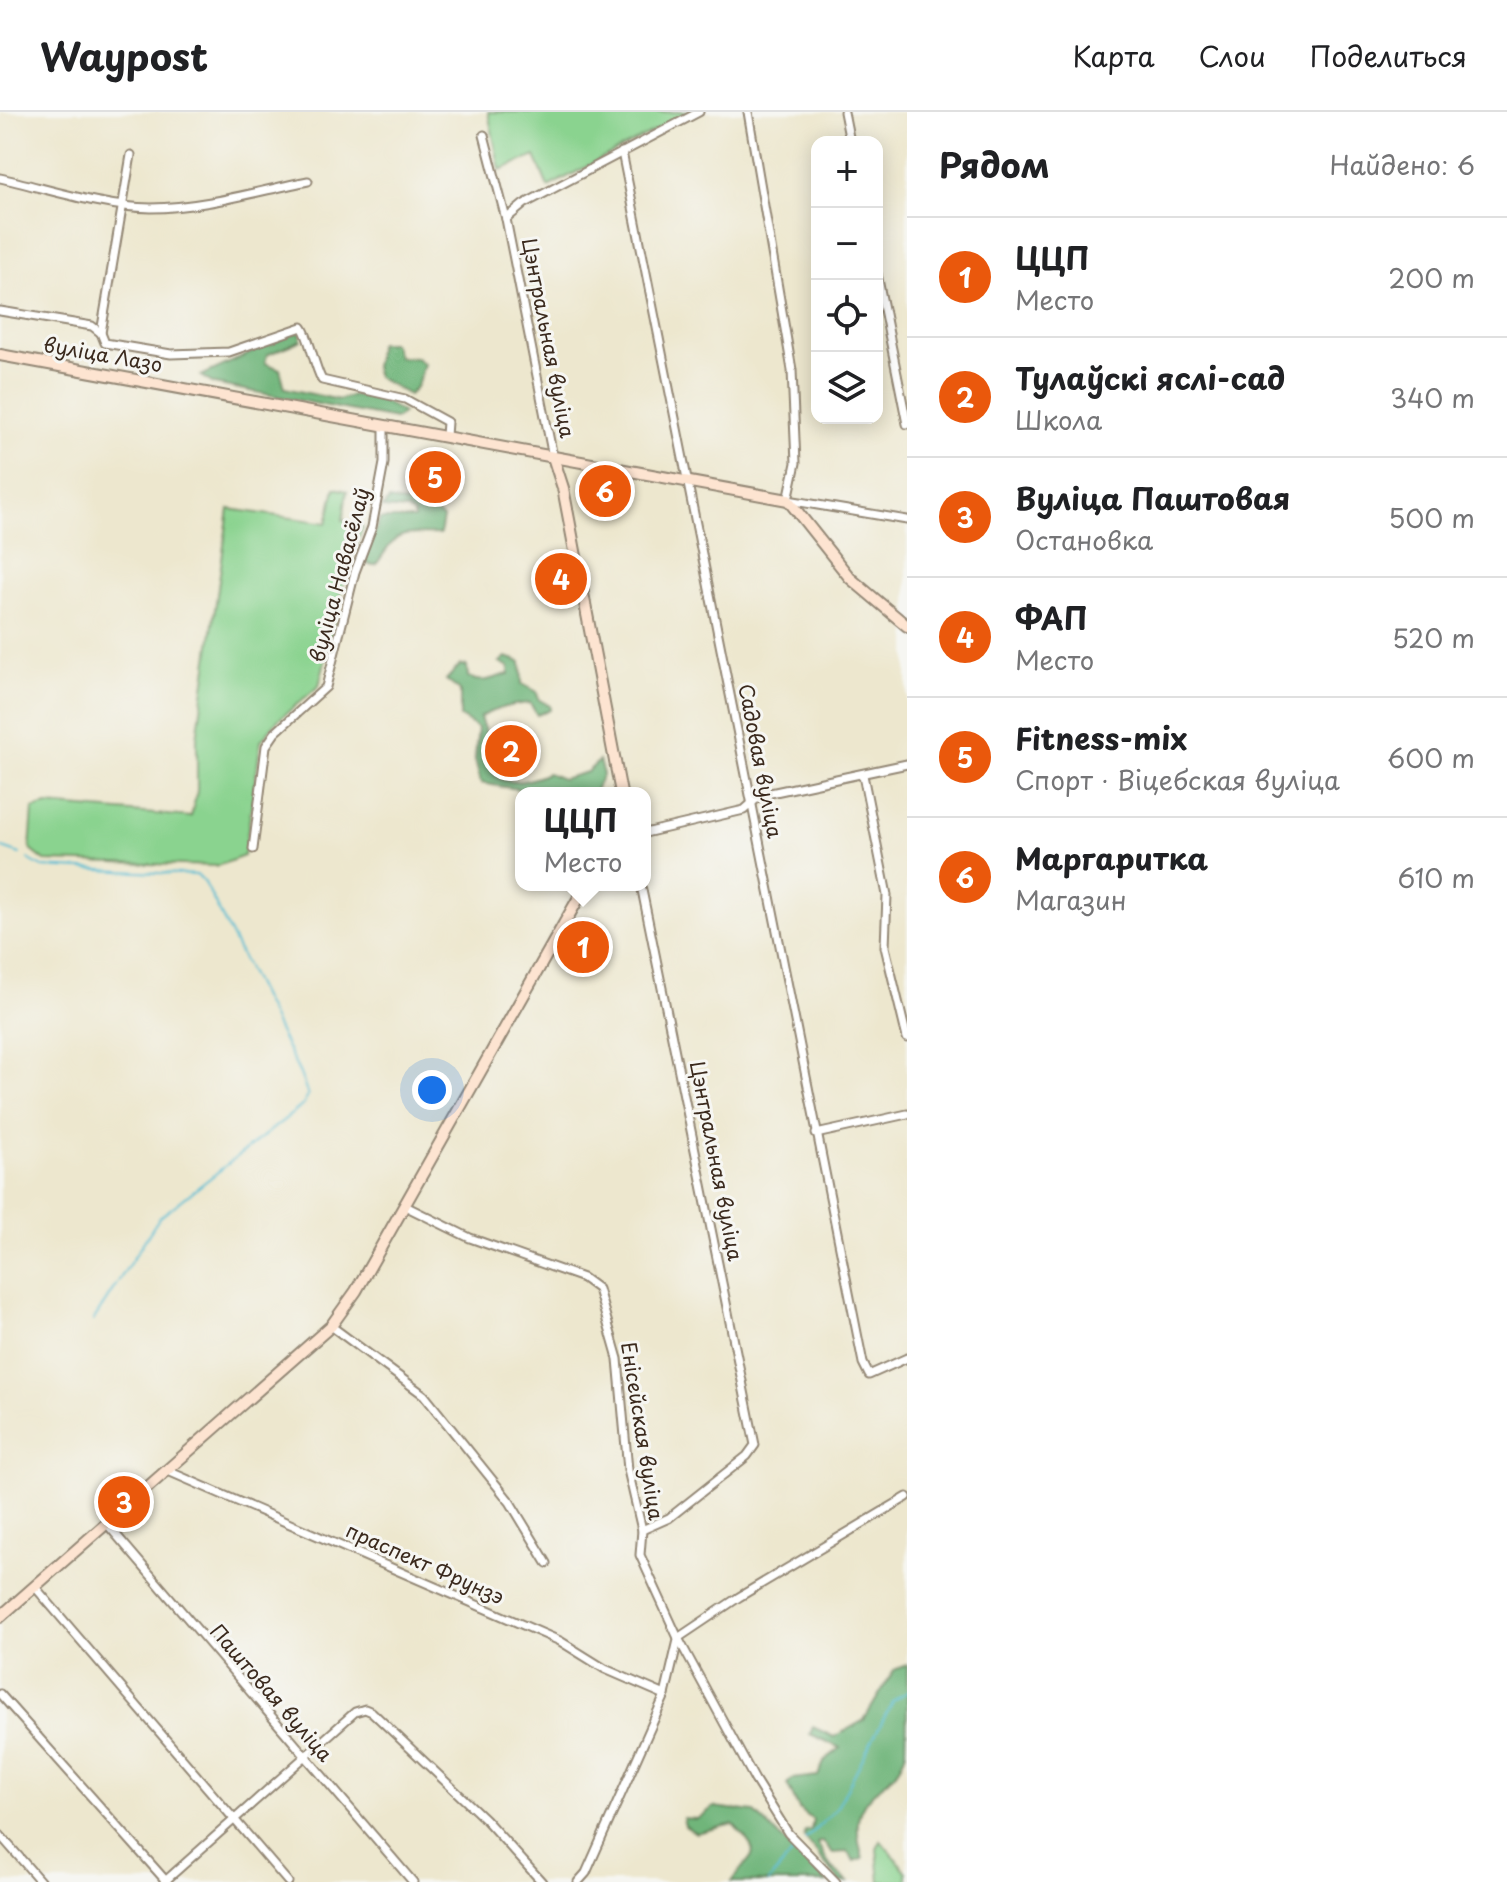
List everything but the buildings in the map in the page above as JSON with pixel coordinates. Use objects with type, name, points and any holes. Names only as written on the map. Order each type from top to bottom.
[{"type":"main road","name":"вуліца Лазо","points":[[0,355],[788,500]]},
{"type":"main road","name":"Цэнтральная вуліца","points":[[553,457],[563,488],[620,787]]},
{"type":"main road","points":[[788,500],[850,578],[907,626]]},
{"type":"main road","points":[[0,1617],[267,1386],[331,1326],[405,1206],[510,1014],[582,891]]},
{"type":"street","points":[[506,219],[524,204],[699,112]]},
{"type":"street","points":[[748,112],[792,370],[796,463],[788,500],[907,520]]},
{"type":"street","points":[[844,112],[849,136]]},
{"type":"street","name":"Цэнтральная вуліца","points":[[484,135],[506,219],[553,457]]},
{"type":"street","name":"Садовая вуліца","points":[[622,152],[863,1363],[869,1375],[907,1358]]},
{"type":"street","points":[[101,333],[125,206],[131,155]]},
{"type":"street","points":[[0,178],[125,206],[174,207],[308,181]]},
{"type":"street","points":[[878,280],[907,424]]},
{"type":"street","points":[[0,311],[92,326],[101,333],[105,343],[186,354],[229,352],[302,327],[322,380],[405,399],[447,422],[446,436]]},
{"type":"street","name":"вуліца Навасёлаў","points":[[253,849],[266,746],[275,733],[326,687],[355,572],[372,527],[384,463],[384,425]]},
{"type":"street","points":[[651,832],[744,810],[761,795],[907,764]]},
{"type":"street","points":[[863,775],[887,895],[885,947],[907,1038]]},
{"type":"street","name":"Цэнтральная вуліца","points":[[642,891],[755,1445],[747,1456],[669,1518],[642,1530]]},
{"type":"street","points":[[816,1134],[907,1114]]},
{"type":"street","name":"Енісейская вуліца","points":[[405,1206],[470,1238],[583,1278],[598,1289],[618,1359],[628,1470],[642,1530],[640,1555],[678,1638],[788,1833],[836,1882]]},
{"type":"street","points":[[331,1326],[424,1395],[510,1502],[547,1563]]},
{"type":"street","name":"праспект Фрунзэ","points":[[168,1471],[560,1641],[605,1669],[665,1695]]},
{"type":"street","points":[[578,1882],[586,1873],[665,1695],[678,1638],[907,1497]]},
{"type":"street","name":"Паштовая вуліца","points":[[107,1524],[413,1882]]},
{"type":"street","points":[[35,1587],[288,1882]]},
{"type":"street","points":[[0,1694],[166,1882],[355,1712],[369,1710],[477,1810],[542,1882]]},
{"type":"street","points":[[0,1835],[41,1882]]},
{"type":"green space","points":[[488,112],[691,112],[548,187],[535,156],[500,170]]},
{"type":"green space","points":[[296,332],[301,333],[301,340],[267,355],[265,363],[280,369],[285,388],[339,400],[353,395],[379,399],[403,413],[395,419],[214,384],[201,376]]},
{"type":"green space","points":[[379,343],[393,343],[398,357],[417,358],[424,364],[417,386],[409,395],[377,377],[374,367]]},
{"type":"green space","points":[[335,488],[347,491],[343,520],[363,527],[343,585],[319,686],[277,721],[261,741],[244,856],[217,866],[45,861],[30,849],[33,809],[47,805],[191,817],[197,791],[197,738],[229,509],[327,523]]},
{"type":"green space","points":[[389,500],[427,507],[443,518],[440,534],[401,536],[390,544],[376,565],[369,565],[364,559],[380,519],[414,519],[414,514],[407,510],[382,508]]},
{"type":"green space","points":[[506,657],[521,662],[522,684],[537,692],[538,699],[550,706],[550,710],[537,715],[530,703],[510,705],[480,717],[492,771],[505,781],[513,782],[548,773],[562,779],[587,772],[599,761],[603,774],[596,787],[515,789],[481,783],[475,760],[478,728],[460,717],[460,691],[446,680],[460,665],[467,666],[468,677],[479,680],[509,674],[509,667],[500,662]]},
{"type":"green space","points":[[907,1665],[906,1752],[900,1767],[871,1795],[859,1817],[858,1835],[863,1858],[855,1861],[847,1852],[833,1853],[822,1841],[817,1843],[831,1867],[848,1882],[840,1882],[804,1837],[805,1831],[811,1830],[813,1820],[799,1809],[787,1784],[792,1779],[818,1776],[825,1760],[841,1748],[810,1734],[813,1727],[834,1737],[864,1720],[894,1670]]},
{"type":"green space","points":[[714,1807],[754,1812],[827,1882],[731,1882],[750,1859],[750,1843],[733,1824],[696,1833],[685,1826],[683,1818],[697,1819]]},
{"type":"green space","points":[[881,1841],[907,1872],[907,1882],[880,1882],[877,1849]]},
{"type":"waterway","points":[[0,847],[20,854]]},
{"type":"waterway","points":[[28,859],[42,867],[197,875],[204,881],[308,1096],[303,1105],[159,1218],[93,1321]]},
{"type":"waterway","points":[[805,1840],[836,1809],[893,1701],[907,1692]]},
{"type":"waterway","points":[[768,1882],[793,1853]]},
{"type":"place","name":"Fitness-mix","points":[[435,477]]},
{"type":"place","name":"Маргаритка","points":[[605,491]]},
{"type":"place","name":"ФАП","points":[[561,579]]},
{"type":"place","name":"Тулаўскі яслі-сад","points":[[511,751]]},
{"type":"place","name":"ЦЦП","points":[[583,947]]},
{"type":"place","name":"Вуліца Паштовая","points":[[124,1502]]}]
